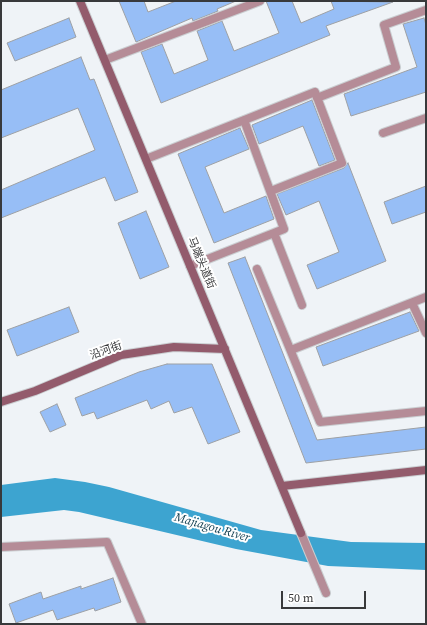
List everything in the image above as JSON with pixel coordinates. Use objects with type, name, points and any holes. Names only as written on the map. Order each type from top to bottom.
[{"type":"street","name":"马端头道街","points":[[80,1],[326,593]]},
{"type":"street","points":[[105,60],[260,1]]},
{"type":"street","points":[[317,98],[396,67],[384,25],[426,10]]},
{"type":"street","points":[[146,159],[315,92],[342,163],[271,191]]},
{"type":"street","points":[[383,133],[426,118]]},
{"type":"street","points":[[190,266],[284,229],[244,120]]},
{"type":"street","points":[[274,233],[302,305]]},
{"type":"street","points":[[257,269],[320,422],[426,411]]},
{"type":"street","points":[[291,350],[426,298]]},
{"type":"street","points":[[412,303],[426,333]]},
{"type":"street","name":"沿河街","points":[[1,402],[35,391],[122,355],[174,347],[225,349]]},
{"type":"street","points":[[282,486],[426,470]]},
{"type":"street","points":[[1,547],[107,542],[142,624]]},
{"type":"water","name":"Majiagou River","points":[[55,478],[109,487],[261,530],[351,542],[426,543],[426,570],[328,566],[236,549],[79,512],[64,510],[1,517],[1,485]]},
{"type":"building","points":[[119,1],[144,1],[148,12],[176,1],[236,1],[217,9],[218,11],[193,21],[192,18],[136,42]]},
{"type":"building","points":[[266,1],[292,1],[301,23],[334,9],[331,1],[393,2],[326,26],[330,35],[161,103],[141,52],[162,44],[174,74],[208,60],[197,31],[222,21],[234,51],[279,33]]},
{"type":"building","points":[[69,18],[76,37],[15,61],[7,43]]},
{"type":"building","points":[[424,18],[426,25],[426,92],[351,116],[344,94],[417,67],[403,24]]},
{"type":"building","points":[[81,57],[90,80],[94,79],[138,192],[115,201],[105,177],[1,218],[1,190],[95,150],[78,108],[1,138],[1,90]]},
{"type":"building","points":[[312,100],[335,160],[319,166],[303,126],[259,144],[252,125]]},
{"type":"building","points":[[240,128],[249,149],[205,167],[224,213],[266,196],[274,219],[214,243],[178,154]]},
{"type":"building","points":[[348,163],[386,261],[317,289],[307,265],[339,252],[319,201],[286,215],[277,194],[344,168]]},
{"type":"building","points":[[426,186],[426,212],[392,224],[384,202]]},
{"type":"building","points":[[146,211],[169,267],[140,279],[118,223]]},
{"type":"building","points":[[245,257],[317,440],[426,427],[426,449],[306,463],[228,263]]},
{"type":"building","points":[[69,307],[79,332],[17,356],[7,330]]},
{"type":"building","points":[[410,312],[419,331],[323,366],[316,347]]},
{"type":"building","points":[[167,364],[212,364],[240,432],[208,444],[192,407],[174,413],[169,401],[151,409],[147,400],[97,419],[94,412],[82,416],[75,398],[139,372]]},
{"type":"building","points":[[57,404],[66,425],[50,432],[40,412]]},
{"type":"building","points":[[113,578],[121,602],[95,611],[94,608],[57,620],[53,610],[16,623],[9,604],[41,592],[43,599],[81,586],[81,589]]}]
